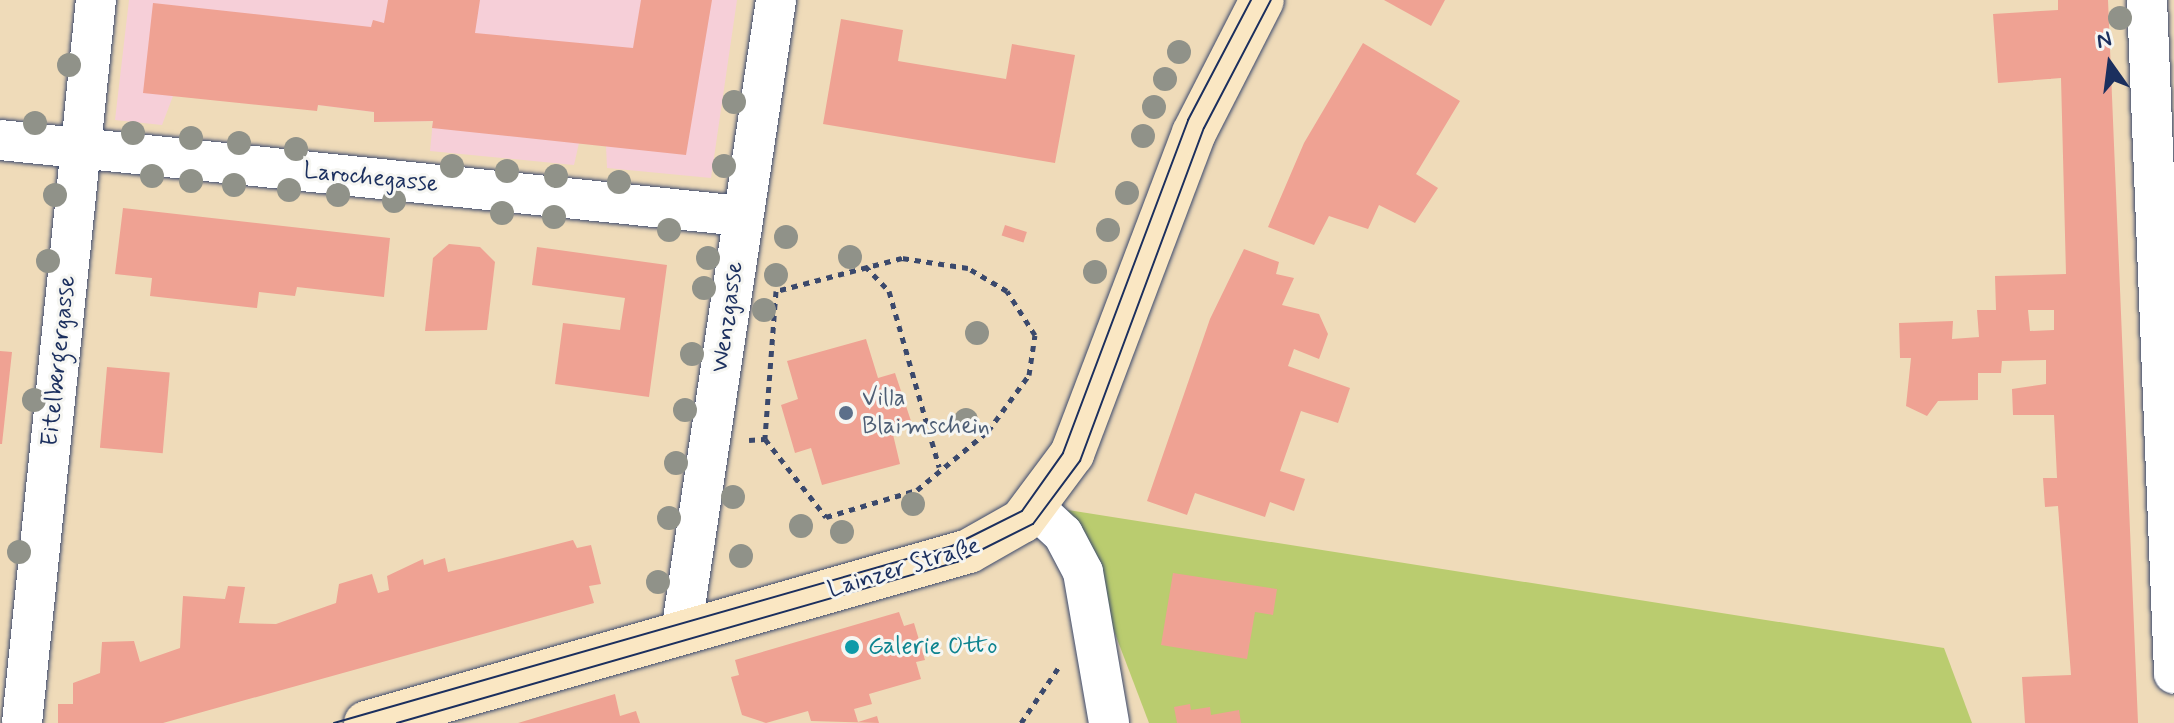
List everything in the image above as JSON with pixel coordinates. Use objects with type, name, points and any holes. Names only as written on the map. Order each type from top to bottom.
[{"type":"main road","name":"Lainzer Straße","points":[[366,723],[969,551],[1036,509],[1072,454],[1194,133],[1262,0]]},
{"type":"street","name":"Eitelbergergasse","points":[[22,723],[96,0]]},
{"type":"street","name":"Wenzgasse","points":[[681,633],[776,0]]},
{"type":"street","points":[[2147,0],[2162,71],[2174,673]]},
{"type":"street","name":"Larochegasse","points":[[0,140],[742,216]]},
{"type":"street","points":[[1036,509],[1075,552],[1092,620],[1109,723]]},
{"type":"path","points":[[902,258],[968,268],[1007,291],[1035,335],[1029,375],[988,431],[939,467],[917,490],[826,517],[765,439],[776,291],[902,258]]},
{"type":"path","points":[[865,266],[889,291],[939,467]]},
{"type":"path","points":[[710,441],[765,439]]},
{"type":"path","points":[[1021,723],[1092,620]]},
{"type":"shaded area","points":[[129,0],[737,0],[711,178],[607,168],[606,146],[579,143],[574,165],[430,151],[433,121],[374,122],[374,112],[319,105],[173,96],[162,125],[115,120]]},
{"type":"green space","points":[[1068,510],[1944,648],[1972,723],[1149,723]]},
{"type":"building","points":[[388,0],[480,0],[475,33],[633,48],[641,0],[712,0],[686,155],[432,128],[433,121],[374,122],[374,112],[318,105],[317,111],[143,93],[153,3],[371,27],[373,20],[384,23]]},
{"type":"building","points":[[1384,0],[1445,0],[1431,26]]},
{"type":"building","points":[[2058,0],[2108,0],[2138,723],[2025,723],[2022,677],[2071,675],[2058,506],[2045,507],[2043,478],[2057,478],[2054,415],[2013,415],[2012,389],[2046,384],[2046,360],[2002,361],[2001,373],[1978,373],[1978,400],[1938,401],[1927,416],[1906,406],[1911,358],[1900,358],[1899,323],[1953,321],[1952,339],[1979,337],[1977,310],[1996,310],[1995,276],[2066,274],[2061,78],[1998,83],[1993,14],[2058,10]],"holes":[[[2028,310],[2054,310],[2054,330],[2030,331]]]},
{"type":"building","points":[[841,19],[903,30],[898,61],[1006,79],[1012,44],[1075,55],[1055,163],[823,124]]},
{"type":"building","points":[[1363,43],[1460,101],[1416,174],[1438,188],[1415,223],[1379,205],[1368,229],[1329,216],[1314,245],[1268,227],[1304,143]]},
{"type":"building","points":[[123,208],[390,238],[384,297],[297,287],[295,296],[259,292],[257,308],[150,296],[152,278],[115,274]]},
{"type":"building","points":[[1005,225],[1027,232],[1023,243],[1002,235]]},
{"type":"building","points":[[449,244],[480,247],[495,262],[487,330],[425,331],[433,258]]},
{"type":"building","points":[[537,247],[667,265],[649,397],[555,384],[563,323],[620,330],[625,298],[532,285]]},
{"type":"building","points":[[1244,249],[1279,262],[1276,274],[1294,278],[1282,305],[1319,314],[1328,334],[1319,359],[1294,349],[1288,366],[1350,388],[1338,423],[1301,411],[1280,471],[1305,479],[1294,511],[1270,502],[1265,517],[1195,493],[1187,515],[1147,501],[1210,319]]},
{"type":"building","name":"Villa Blaimschein","points":[[866,339],[878,378],[895,373],[911,421],[891,426],[900,464],[822,485],[811,448],[795,453],[781,405],[798,399],[787,361]]},
{"type":"building","points":[[0,351],[12,352],[2,444],[0,444]]},
{"type":"building","points":[[107,367],[170,372],[163,453],[100,448]]},
{"type":"building","points":[[573,540],[577,548],[591,545],[601,584],[589,586],[594,603],[163,723],[58,723],[58,704],[73,704],[73,683],[100,673],[102,642],[134,641],[140,662],[180,648],[183,596],[225,599],[228,586],[245,587],[239,623],[276,624],[336,603],[339,584],[372,574],[378,593],[389,590],[387,576],[423,559],[424,565],[445,558],[448,572]]},
{"type":"building","points":[[1173,573],[1277,589],[1273,615],[1255,612],[1247,659],[1161,645]]},
{"type":"building","points":[[899,612],[904,626],[914,623],[925,660],[916,662],[921,679],[869,694],[872,704],[854,709],[858,722],[877,716],[879,723],[811,721],[808,711],[766,723],[742,715],[731,677],[739,675],[735,660]]},
{"type":"building","points":[[615,694],[620,716],[636,711],[640,723],[518,723]]},
{"type":"building","points":[[1190,704],[1191,710],[1210,707],[1211,715],[1239,710],[1241,723],[1177,723],[1174,707]]},
{"type":"tram line","points":[[334,723],[952,546],[1022,511],[1063,453],[1188,120],[1251,0]]},
{"type":"tram line","points":[[397,723],[957,562],[1033,524],[1080,461],[1204,128],[1271,0]]},
{"type":"place","name":"Villa Blaimschein","points":[[846,413]]},
{"type":"place","name":"Galerie Otto","points":[[852,647]]}]
